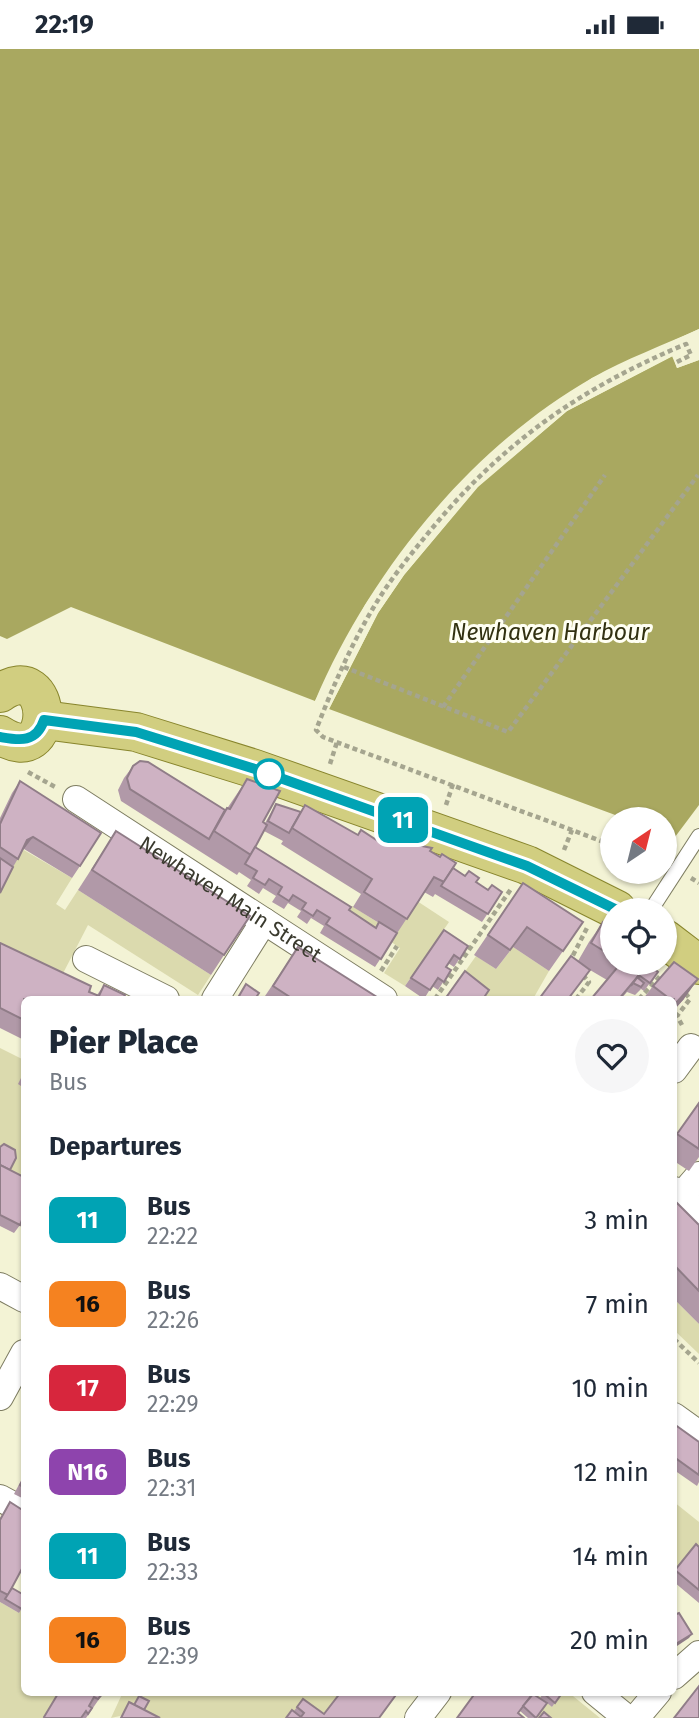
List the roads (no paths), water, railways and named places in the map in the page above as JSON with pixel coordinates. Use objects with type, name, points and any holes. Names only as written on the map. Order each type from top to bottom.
[{"type":"main road","points":[[0,693],[18,687],[32,691],[43,705],[44,720],[40,730],[27,740],[11,740],[0,735]]},
{"type":"main road","points":[[44,720],[136,732],[321,791],[527,866],[600,901]]},
{"type":"main road","points":[[677,953],[695,975]]},
{"type":"street","name":"Newhaven Main Street","points":[[76,799],[379,996]]},
{"type":"street","points":[[217,996],[264,921]]},
{"type":"street","points":[[86,959],[160,996]]},
{"type":"street","points":[[677,1066],[691,1047]]},
{"type":"street","points":[[684,1200],[699,1175]]},
{"type":"street","points":[[0,1286],[21,1297]]},
{"type":"street","points":[[0,1397],[21,1358]]},
{"type":"street","points":[[677,1418],[699,1434]]},
{"type":"street","points":[[0,1498],[21,1509]]},
{"type":"street","points":[[677,1674],[699,1654]]},
{"type":"street","points":[[418,1718],[435,1696]]},
{"type":"street","points":[[600,1696],[627,1718]]},
{"type":"street","points":[[636,1718],[655,1696]]},
{"type":"lane","points":[[659,898],[699,836]]},
{"type":"water","points":[[0,49],[699,49],[699,329],[592,378],[547,407],[505,440],[465,477],[428,517],[364,606],[315,701],[71,607],[7,639],[0,636]]},
{"type":"water","name":"Newhaven Harbour","points":[[673,356],[677,368],[699,360],[699,805],[677,834],[677,807],[600,807],[600,809],[329,709],[378,613],[404,575],[478,486],[567,411]]}]
